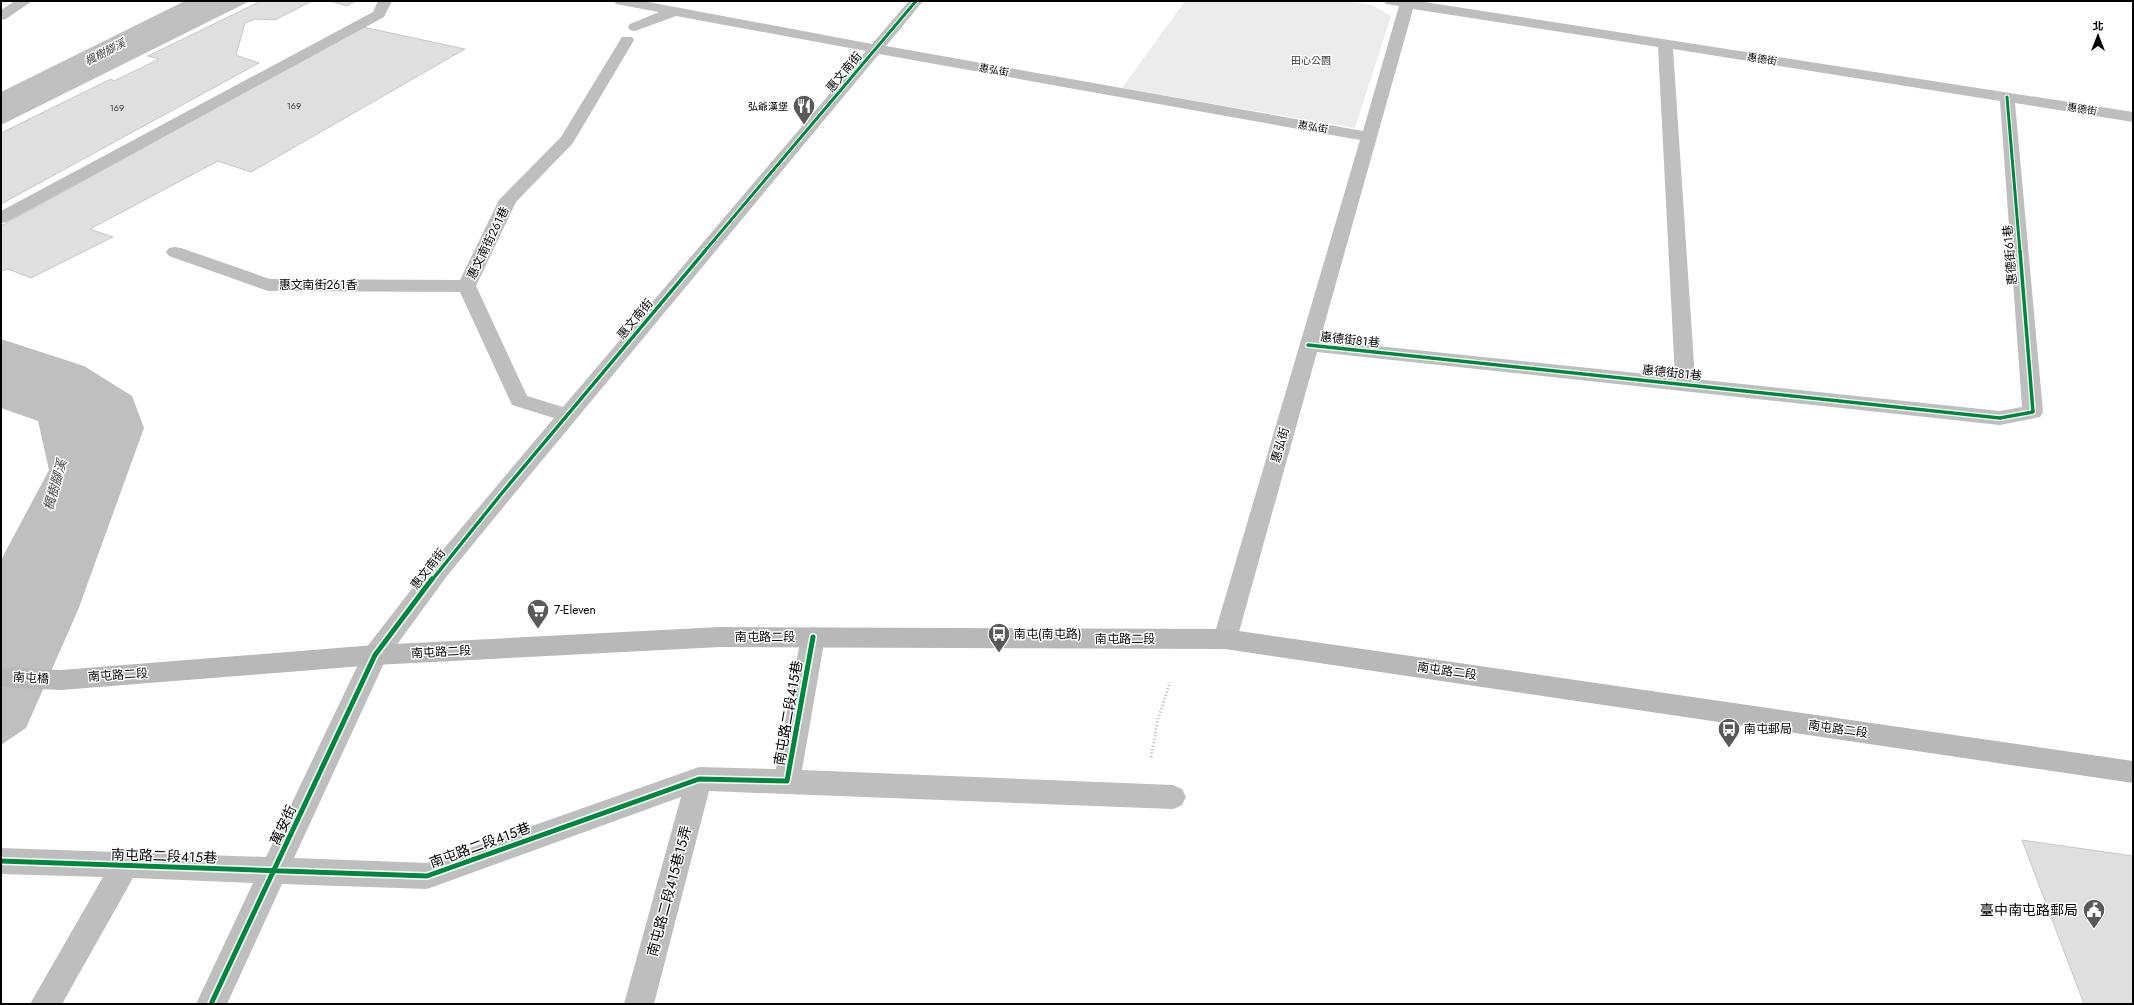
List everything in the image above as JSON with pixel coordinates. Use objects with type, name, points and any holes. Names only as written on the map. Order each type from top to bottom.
[{"type":"main road","name":"南屯路二段","points":[[61,680],[375,655],[720,637],[1225,639],[2133,772]]},
{"type":"main road","name":"南屯橋","points":[[1,677],[61,680]]},
{"type":"street","points":[[1,218],[379,14],[385,1]]},
{"type":"street","name":"惠弘街","points":[[621,1],[876,49],[1368,137]]},
{"type":"street","name":"惠文南街","points":[[375,655],[439,570],[567,415],[916,1]]},
{"type":"street","name":"惠弘街","points":[[1225,639],[1368,137],[1399,2]]},
{"type":"street","name":"惠德街","points":[[1399,2],[2133,117]]},
{"type":"street","points":[[1,6],[22,3]]},
{"type":"street","points":[[1,16],[22,3]]},
{"type":"street","name":"惠文南街261巷","points":[[567,415],[519,400],[468,286],[508,200],[567,140],[631,33],[675,11]]},
{"type":"street","name":"惠德街81巷","points":[[1665,44],[1685,384]]},
{"type":"street","name":"惠德街61巷","points":[[2007,97],[2033,412]]},
{"type":"street","name":"惠文南街261香","points":[[175,252],[268,285],[468,286]]},
{"type":"street","name":"惠德街81巷","points":[[1308,345],[2000,418],[2033,412]]},
{"type":"street","name":"南屯路二段415巷","points":[[787,781],[813,637]]},
{"type":"street","name":"萬安街","points":[[211,1004],[375,655]]},
{"type":"street","name":"南屯路二段415巷","points":[[1,861],[428,876],[698,779],[787,781],[1161,796]]},
{"type":"street","name":"南屯路二段415巷15弄","points":[[639,1004],[698,779]]},
{"type":"street","points":[[45,1004],[126,866]]},
{"type":"path","points":[[1161,796],[1153,742],[1162,702],[1170,682]]},
{"type":"green space","name":"田心公園","points":[[1185,1],[1347,1],[1372,5],[1391,16],[1355,128],[1122,88]]},
{"type":"water","name":"楓樹腳溪","points":[[185,1],[250,1],[1,125],[1,92]]},
{"type":"water","name":"楓樹腳溪","points":[[1,339],[84,366],[132,396],[144,428],[78,610],[26,728],[1,745],[1,560],[49,470],[38,421],[1,408]]},
{"type":"building","points":[[261,1],[312,1],[275,20],[255,19],[245,23],[236,55],[259,63],[1,204],[1,133],[111,79],[114,81],[159,59],[148,56]]},
{"type":"building","points":[[330,1],[356,1],[347,6]]},
{"type":"building","points":[[363,27],[465,49],[251,172],[218,161],[90,229],[113,237],[31,278],[8,269],[1,271],[1,226]]},
{"type":"building","name":"臺中南屯路郵局","points":[[2022,840],[2133,856],[2133,1004],[2084,1004]]},
{"type":"cycle path","points":[[211,1004],[375,655],[439,570],[502,493],[916,1]]},
{"type":"cycle path","points":[[1308,345],[2000,418],[2033,412],[2007,97]]},
{"type":"cycle path","points":[[1,861],[427,876],[699,779],[787,781],[813,637]]},
{"type":"place","name":"弘爺漢堡","points":[[804,126]]},
{"type":"place","name":"7-Eleven","points":[[538,630]]},
{"type":"place","name":"南屯(南屯路)","points":[[999,654]]},
{"type":"place","name":"南屯郵局","points":[[1729,748]]},
{"type":"place","name":"臺中南屯路郵局","points":[[2094,930]]}]
